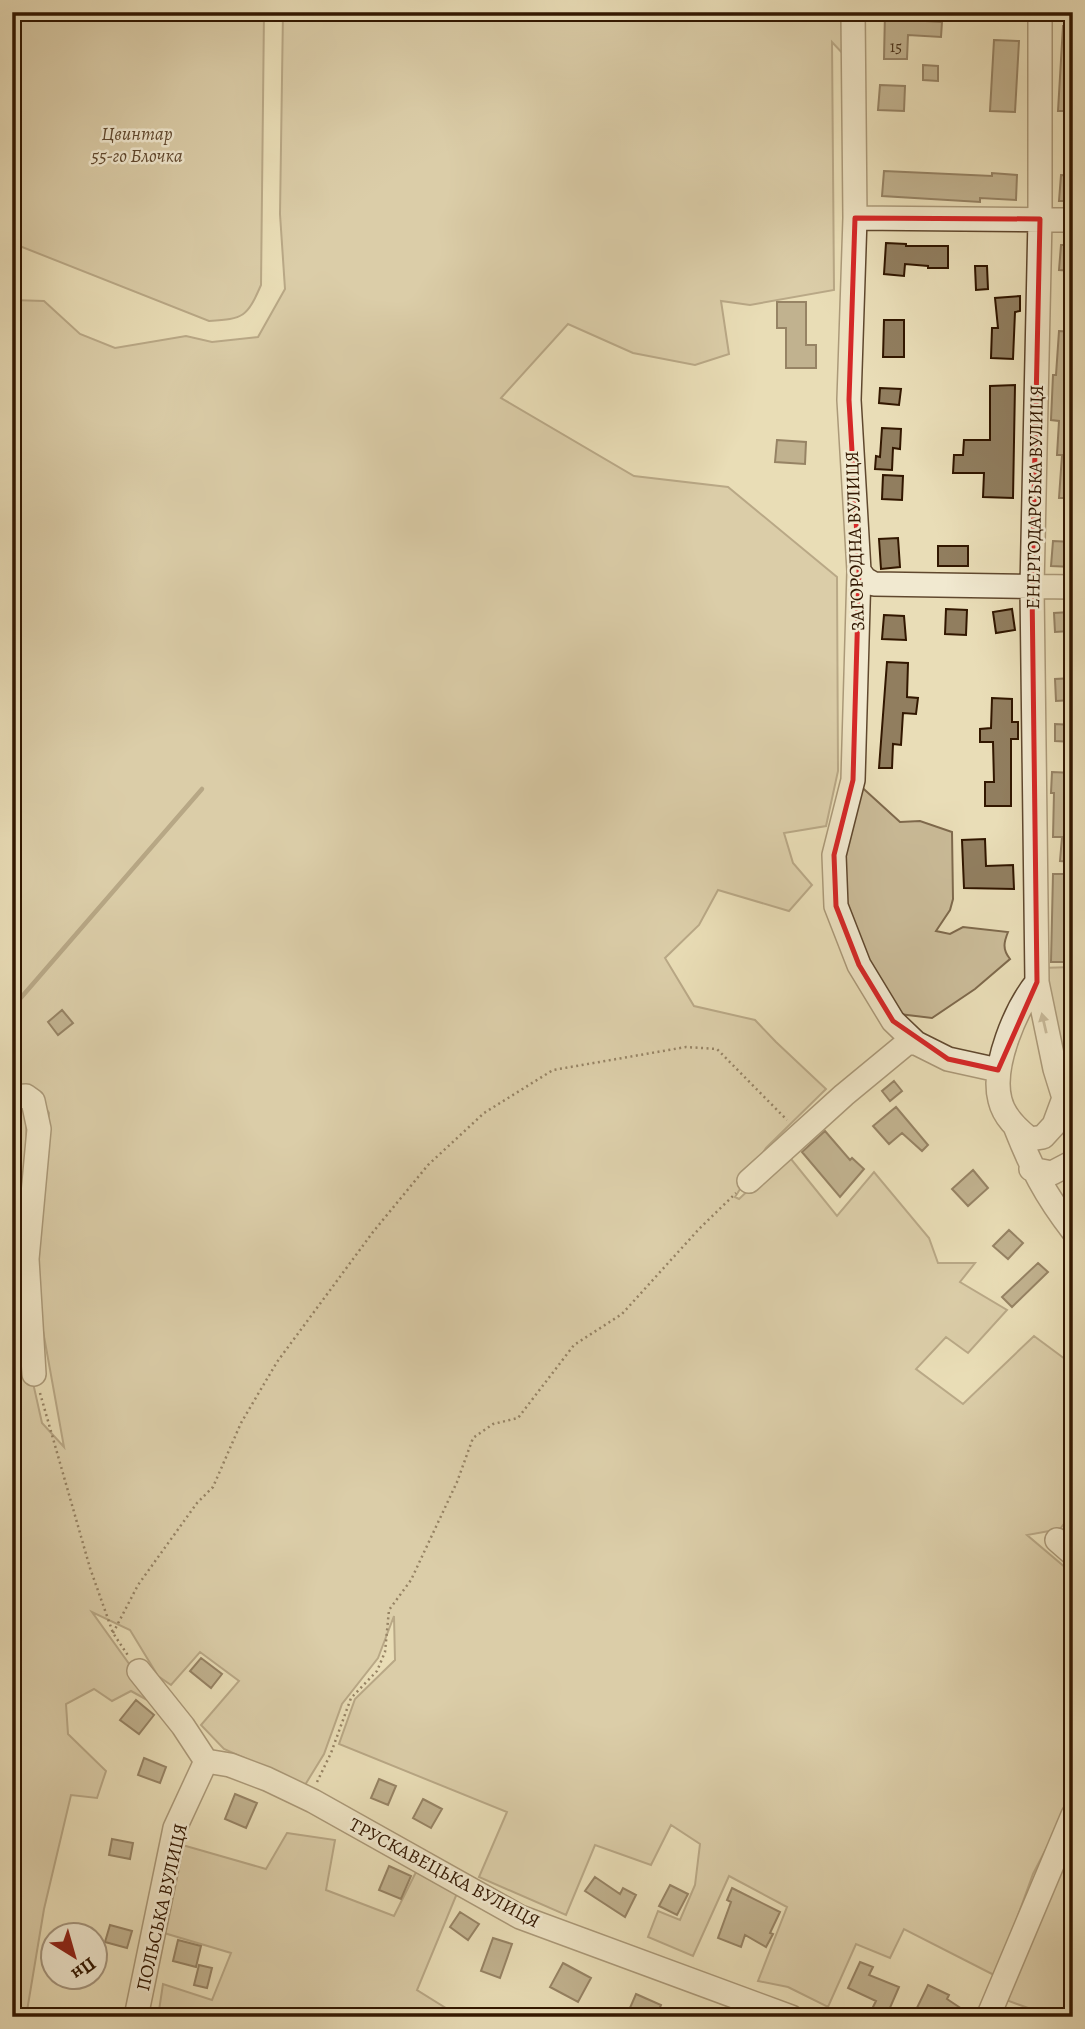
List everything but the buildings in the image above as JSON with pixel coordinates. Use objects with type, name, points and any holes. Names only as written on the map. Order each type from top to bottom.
[{"type":"street","name":"ЗАГОРОДНА ВУЛИЦЯ","points":[[853,12],[855,218],[849,400],[859,571],[853,780],[834,855],[836,906],[859,965],[893,1021],[916,1043],[948,1059],[998,1070]]},
{"type":"street","name":"ЕНЕРГОДАРСЬКА ВУЛИЦЯ","points":[[1040,12],[1040,219],[1032,588],[1037,982],[1055,1069],[1068,1100]]},
{"type":"street","points":[[855,218],[1073,220]]},
{"type":"street","points":[[859,571],[865,579],[874,584],[1073,587]]},
{"type":"street","points":[[1037,982],[1028,993],[1013,1026],[998,1070],[1000,1100],[1014,1126],[1031,1169],[1044,1191],[1072,1224]]},
{"type":"street","points":[[749,1181],[893,1052],[907,1043],[916,1043]]},
{"type":"street","points":[[12,1097],[26,1096],[33,1101],[39,1129],[27,1259],[34,1374]]},
{"type":"street","points":[[1014,1126],[1030,1139],[1043,1137],[1055,1125],[1068,1100]]},
{"type":"street","points":[[1031,1169],[1052,1173],[1073,1162]]},
{"type":"street","points":[[139,1671],[183,1726],[206,1761]]},
{"type":"street","name":"ТРУСКАВЕЦЬКА ВУЛИЦЯ","points":[[206,1761],[242,1770],[308,1799],[520,1917],[791,2017]]},
{"type":"street","name":"ПОЛЬСЬКА ВУЛИЦЯ","points":[[136,2017],[175,1828],[206,1761]]},
{"type":"street","points":[[988,2017],[1070,1821]]},
{"type":"path","points":[[113,1633],[138,1585],[197,1503],[213,1487],[241,1423],[278,1362],[373,1231],[428,1165],[484,1113],[552,1070],[686,1047],[718,1049],[800,1134]]},
{"type":"path","points":[[308,1799],[331,1752],[351,1698],[377,1671],[384,1652],[389,1610],[411,1580],[457,1482],[472,1438],[493,1424],[519,1418],[574,1345],[622,1314],[699,1229],[749,1181]]},
{"type":"path","points":[[34,1374],[70,1505],[113,1633],[139,1671]]},
{"type":"highlighted area","points":[[855,218],[1040,219],[1032,588],[1037,982],[998,1070],[948,1059],[893,1021],[859,965],[836,906],[834,855],[853,780],[859,571],[849,400]]},
{"type":"green space","name":"Цвинтар 55-го Блочка","points":[[12,12],[264,12],[261,285],[252,304],[243,314],[230,319],[209,321],[12,243]]},
{"type":"green space","points":[[283,12],[847,12],[846,57],[832,42],[834,290],[750,305],[721,301],[729,354],[695,365],[633,353],[568,324],[501,398],[634,476],[728,487],[837,577],[838,771],[826,826],[784,833],[793,863],[812,885],[789,911],[718,890],[699,925],[665,958],[694,1006],[755,1020],[826,1089],[766,1148],[735,1197],[739,1199],[787,1154],[837,1216],[874,1172],[929,1238],[938,1263],[975,1263],[960,1282],[1007,1310],[968,1353],[946,1337],[916,1369],[963,1404],[1034,1336],[1073,1365],[1073,1512],[1060,1529],[1027,1535],[1073,1574],[1073,1797],[1033,1874],[996,1976],[904,1929],[890,1958],[856,1944],[828,2007],[788,1987],[758,1981],[787,1907],[729,1876],[693,1956],[648,1937],[658,1911],[680,1920],[695,1885],[700,1844],[671,1825],[651,1865],[595,1845],[566,1915],[479,1877],[507,1812],[339,1744],[355,1699],[395,1660],[394,1616],[378,1658],[342,1704],[324,1754],[305,1785],[224,1749],[201,1725],[239,1681],[200,1652],[171,1685],[158,1676],[130,1630],[92,1612],[160,1707],[131,1691],[112,1701],[94,1689],[66,1704],[68,1734],[106,1771],[97,1798],[71,1795],[42,1920],[38,1920],[38,1945],[26,2017],[12,2017],[12,1334],[19,1331],[12,1288],[12,1105],[20,1104],[26,1116],[31,1374],[42,1423],[64,1447],[36,1292],[39,1204],[49,1113],[32,1086],[12,1090],[12,300],[44,301],[80,334],[115,348],[186,336],[212,342],[258,337],[285,289],[280,214]]},
{"type":"green space","points":[[855,781],[900,822],[920,821],[952,832],[953,899],[950,910],[936,931],[950,934],[963,927],[1008,932],[1004,946],[1010,959],[975,989],[932,1018],[891,1013],[852,937],[837,855]]},
{"type":"green space","points":[[1073,967],[1073,1089],[1064,1081],[1040,968]]},
{"type":"green space","points":[[287,1833],[335,1840],[326,1890],[394,1916],[416,1872],[458,1891],[417,1990],[449,2010],[444,2017],[158,2017],[163,1984],[212,2000],[231,1953],[164,1933],[179,1844],[266,1869]]},
{"type":"green space","points":[[1063,1858],[1073,1862],[1073,2017],[1053,2017],[1006,2000]]},
{"type":"waterway","points":[[12,1008],[202,789]]}]
